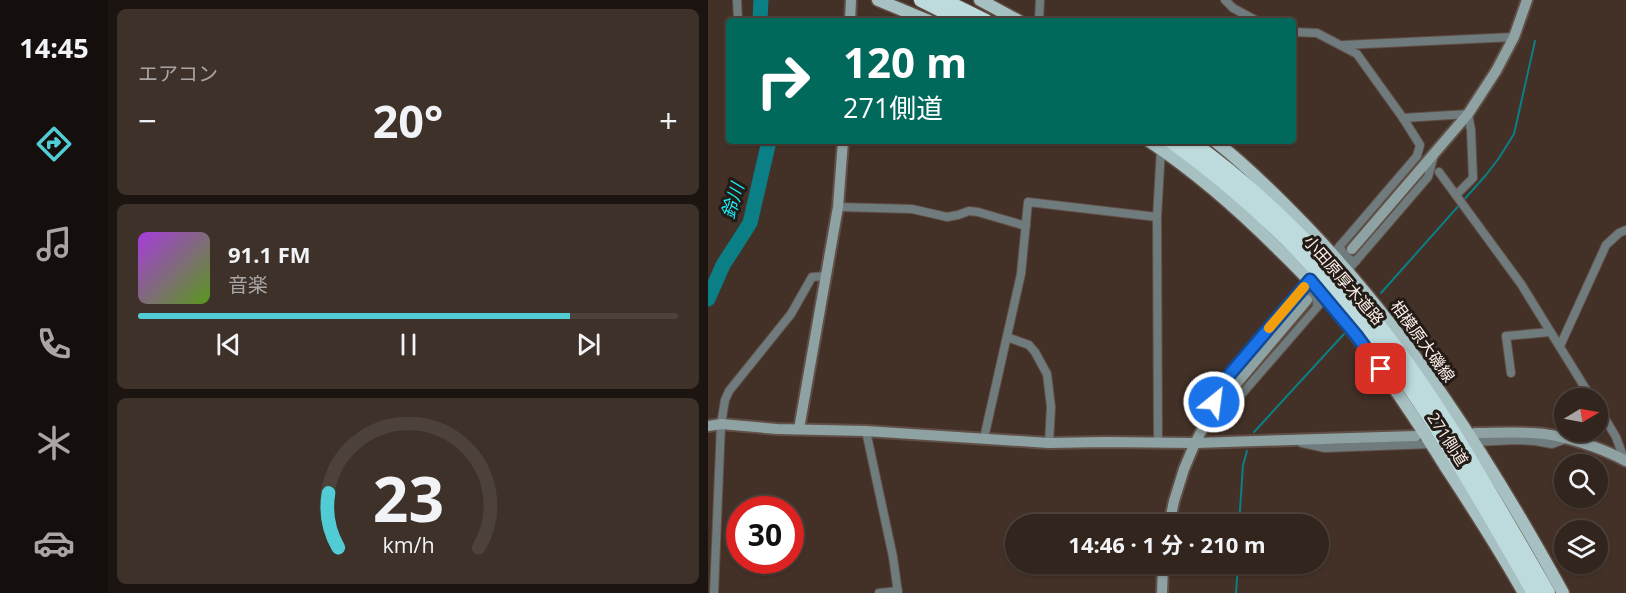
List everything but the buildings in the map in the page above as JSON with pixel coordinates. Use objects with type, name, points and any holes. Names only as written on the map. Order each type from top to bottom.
[{"type":"highway","points":[[921,0],[957,18]]},
{"type":"highway","points":[[943,0],[980,18]]},
{"type":"highway","name":"小田原厚木道路","points":[[1194,144],[1261,199],[1322,260],[1362,305],[1446,420],[1548,593]]},
{"type":"highway","name":"小田原厚木道路","points":[[1166,145],[1203,165],[1255,208],[1313,266],[1355,314],[1391,361],[1436,427],[1534,593]]},
{"type":"main road","points":[[878,0],[922,18]]},
{"type":"main road","points":[[980,0],[1013,18]]},
{"type":"main road","name":"相模原大磯線","points":[[1219,144],[1237,158],[1352,265],[1474,438],[1563,593]]},
{"type":"main road","name":"271側道","points":[[1166,145],[1186,166],[1247,218],[1321,302],[1356,335],[1432,444],[1499,549],[1524,593]]},
{"type":"street","points":[[737,0],[738,18]]},
{"type":"street","points":[[850,18],[851,0]]},
{"type":"street","points":[[1039,18],[1040,0]]},
{"type":"street","points":[[1225,0],[1233,8],[1251,18]]},
{"type":"street","points":[[1352,249],[1468,114],[1496,71],[1514,36],[1527,0]]},
{"type":"street","points":[[1296,32],[1317,33],[1358,54],[1420,145],[1417,156],[1337,250]]},
{"type":"street","points":[[1342,45],[1514,36]]},
{"type":"street","points":[[1403,118],[1468,114]]},
{"type":"street","points":[[1458,197],[1473,177],[1468,114]]},
{"type":"street","points":[[799,429],[838,207],[843,144]]},
{"type":"street","points":[[1158,443],[1157,217],[1166,145]]},
{"type":"street","points":[[1352,265],[1428,177],[1434,153]]},
{"type":"street","points":[[1439,172],[1521,284],[1585,388]]},
{"type":"street","points":[[984,438],[1021,274],[1028,202],[1157,217]]},
{"type":"street","points":[[838,207],[912,209],[947,217],[958,216],[969,211],[1026,226]]},
{"type":"street","points":[[1560,346],[1606,245],[1626,230]]},
{"type":"street","points":[[714,593],[721,424],[725,400],[729,391],[791,314],[812,277],[826,276]]},
{"type":"street","points":[[1171,514],[1181,480],[1195,443],[1210,415],[1218,388],[1306,284]]},
{"type":"street","points":[[1210,415],[1307,300]]},
{"type":"street","points":[[1210,415],[1228,410],[1321,302]]},
{"type":"street","points":[[1511,373],[1506,336],[1550,332]]},
{"type":"street","points":[[1007,337],[1029,345],[1047,374],[1051,407],[1050,442]]},
{"type":"street","points":[[708,426],[721,424],[1050,442],[1195,443],[1416,436]]},
{"type":"street","points":[[1608,424],[1625,460]]},
{"type":"street","points":[[866,431],[893,557],[898,592],[879,593]]},
{"type":"street","points":[[1474,438],[1532,433],[1548,434],[1601,448],[1625,460]]},
{"type":"street","points":[[1288,440],[1324,448],[1432,444]]},
{"type":"street","points":[[1161,593],[1162,574]]},
{"type":"waterway","name":"鈴川","points":[[760,18],[761,0]]},
{"type":"waterway","points":[[1381,293],[1486,175],[1514,134],[1535,41]]},
{"type":"waterway","name":"鈴川","points":[[708,299],[723,265],[750,223],[768,144]]},
{"type":"waterway","points":[[1254,432],[1344,334]]},
{"type":"waterway","points":[[1240,514],[1243,465],[1247,451]]},
{"type":"waterway","points":[[1236,593],[1237,574]]},
{"type":"slow traffic","points":[[1269,328],[1304,287]]},
{"type":"route","points":[[1214,402],[1218,388],[1310,280],[1381,369]]}]
